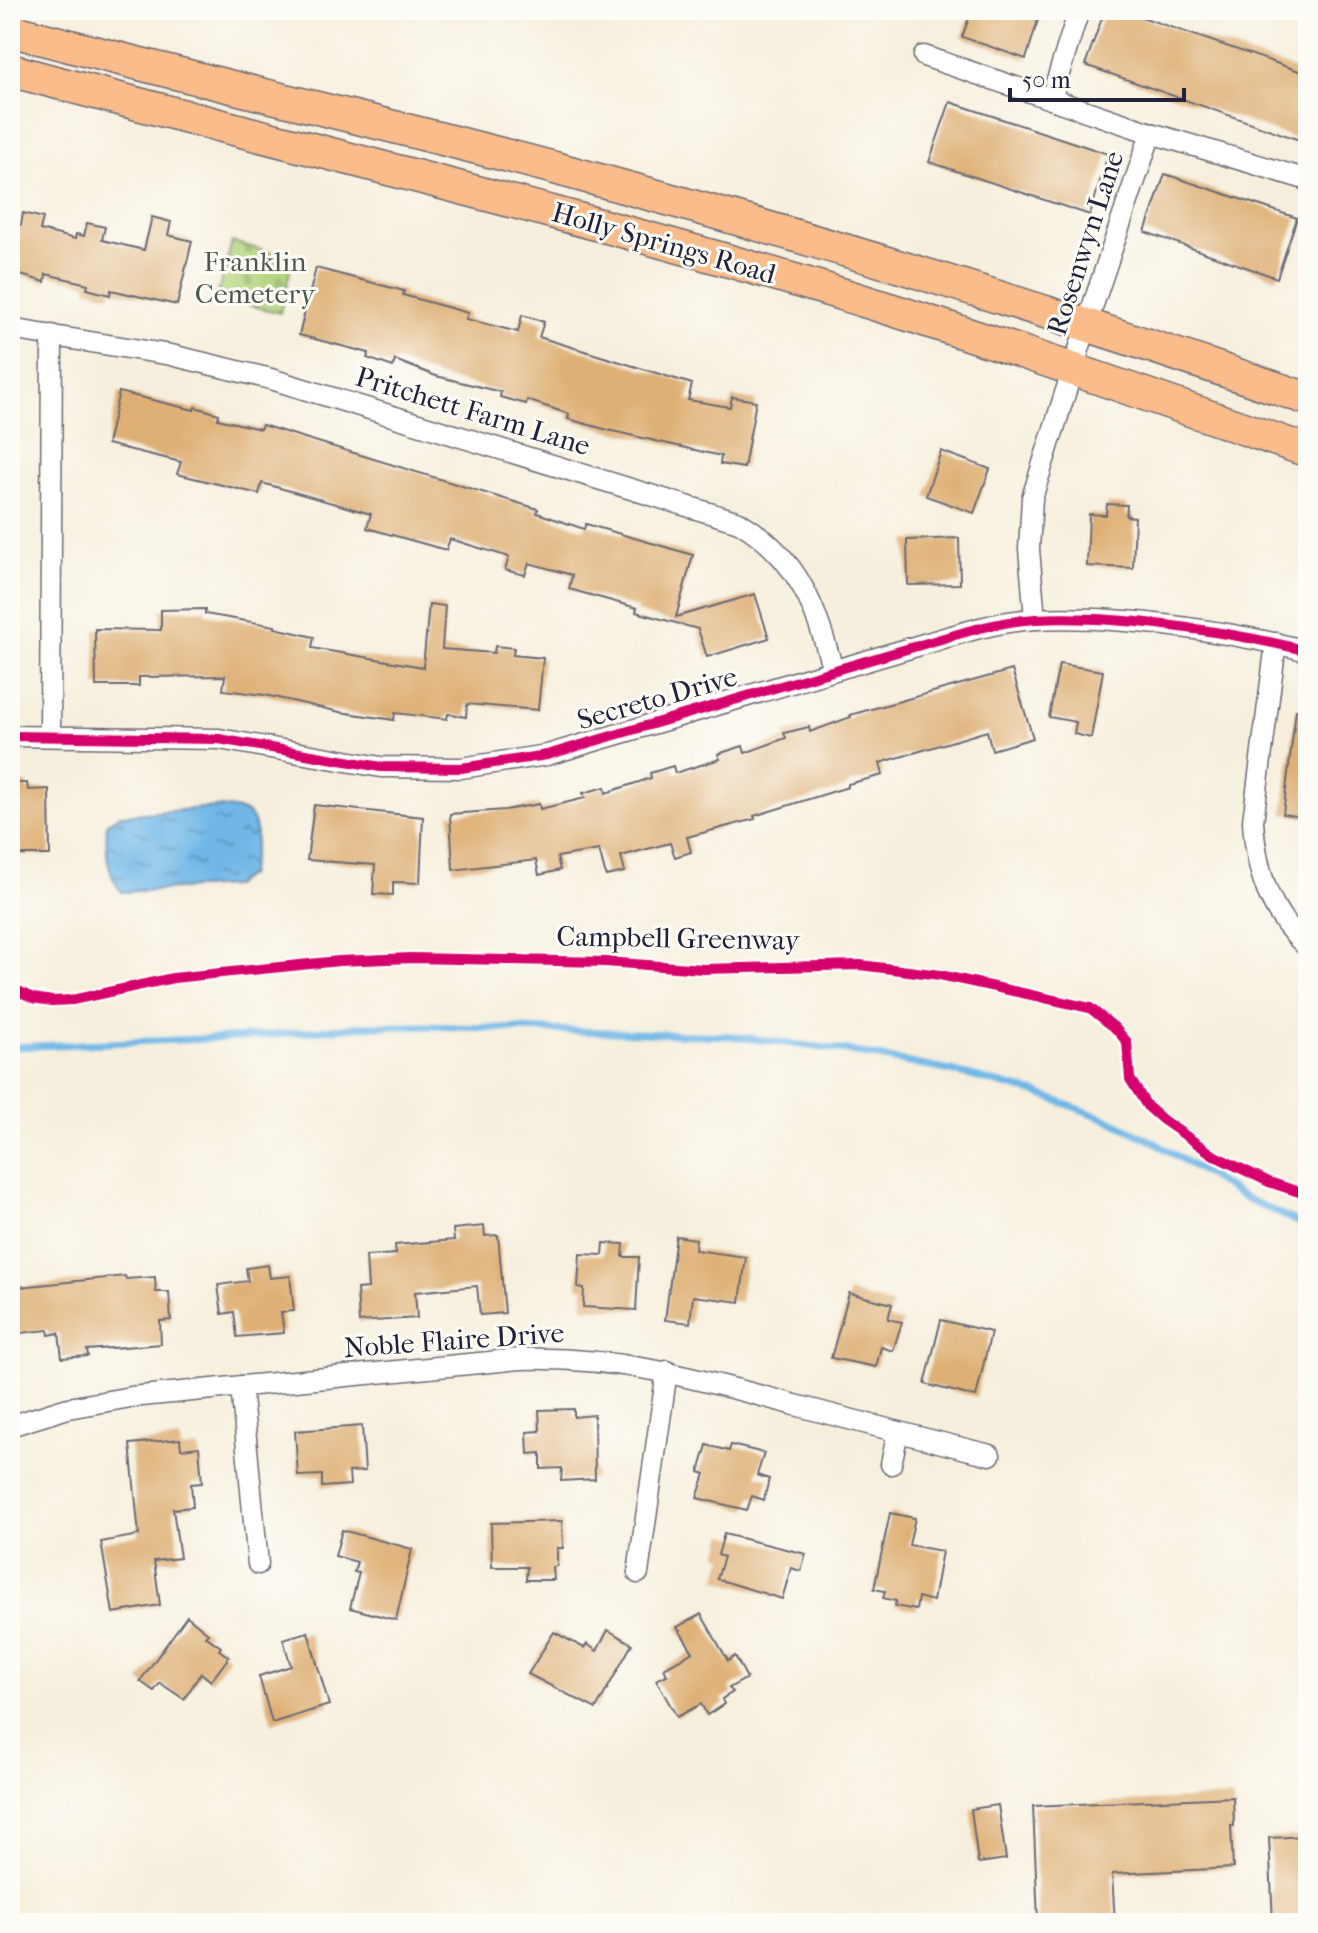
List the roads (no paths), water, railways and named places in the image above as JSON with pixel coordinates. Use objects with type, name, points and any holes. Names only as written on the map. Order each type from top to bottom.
[{"type":"main road","name":"Holly Springs Road","points":[[10,30],[566,171],[813,241],[1088,324],[1308,399]]},
{"type":"main road","name":"Holly Springs Road","points":[[10,70],[593,222],[800,282],[1308,451]]},
{"type":"street","points":[[1051,99],[1079,10]]},
{"type":"street","points":[[924,56],[1151,133],[1308,180]]},
{"type":"street","name":"Rosenwyn Lane","points":[[1035,619],[1029,549],[1032,498],[1151,133]]},
{"type":"street","name":"Pritchett Farm Lane","points":[[10,329],[171,355],[271,379],[739,522],[773,546],[800,579],[823,633],[833,670]]},
{"type":"street","points":[[50,736],[52,335]]},
{"type":"street","name":"Secreto Drive","points":[[10,736],[219,739],[381,767],[461,768],[547,755],[967,632],[1035,619],[1139,624],[1276,643],[1308,651]]},
{"type":"street","points":[[1276,643],[1253,821],[1255,849],[1260,876],[1272,903],[1283,921],[1308,948]]},
{"type":"street","name":"Noble Flaire Drive","points":[[10,1426],[99,1401],[543,1358],[603,1361],[667,1371],[990,1455]]},
{"type":"street","points":[[638,1573],[667,1371]]},
{"type":"street","points":[[241,1386],[258,1564]]},
{"type":"street","points":[[891,1464],[898,1432]]},
{"type":"water","points":[[218,807],[243,811],[254,822],[256,840],[249,875],[233,886],[122,892],[116,885],[107,850],[107,823],[121,815]]},
{"type":"waterway","points":[[10,1047],[249,1037],[363,1026],[427,1026],[730,1036],[848,1051],[951,1071],[1036,1093],[1109,1120],[1154,1142],[1241,1196],[1308,1227]]},
{"type":"park label","name":"Franklin Cemetery","points":[[255,277]]}]
